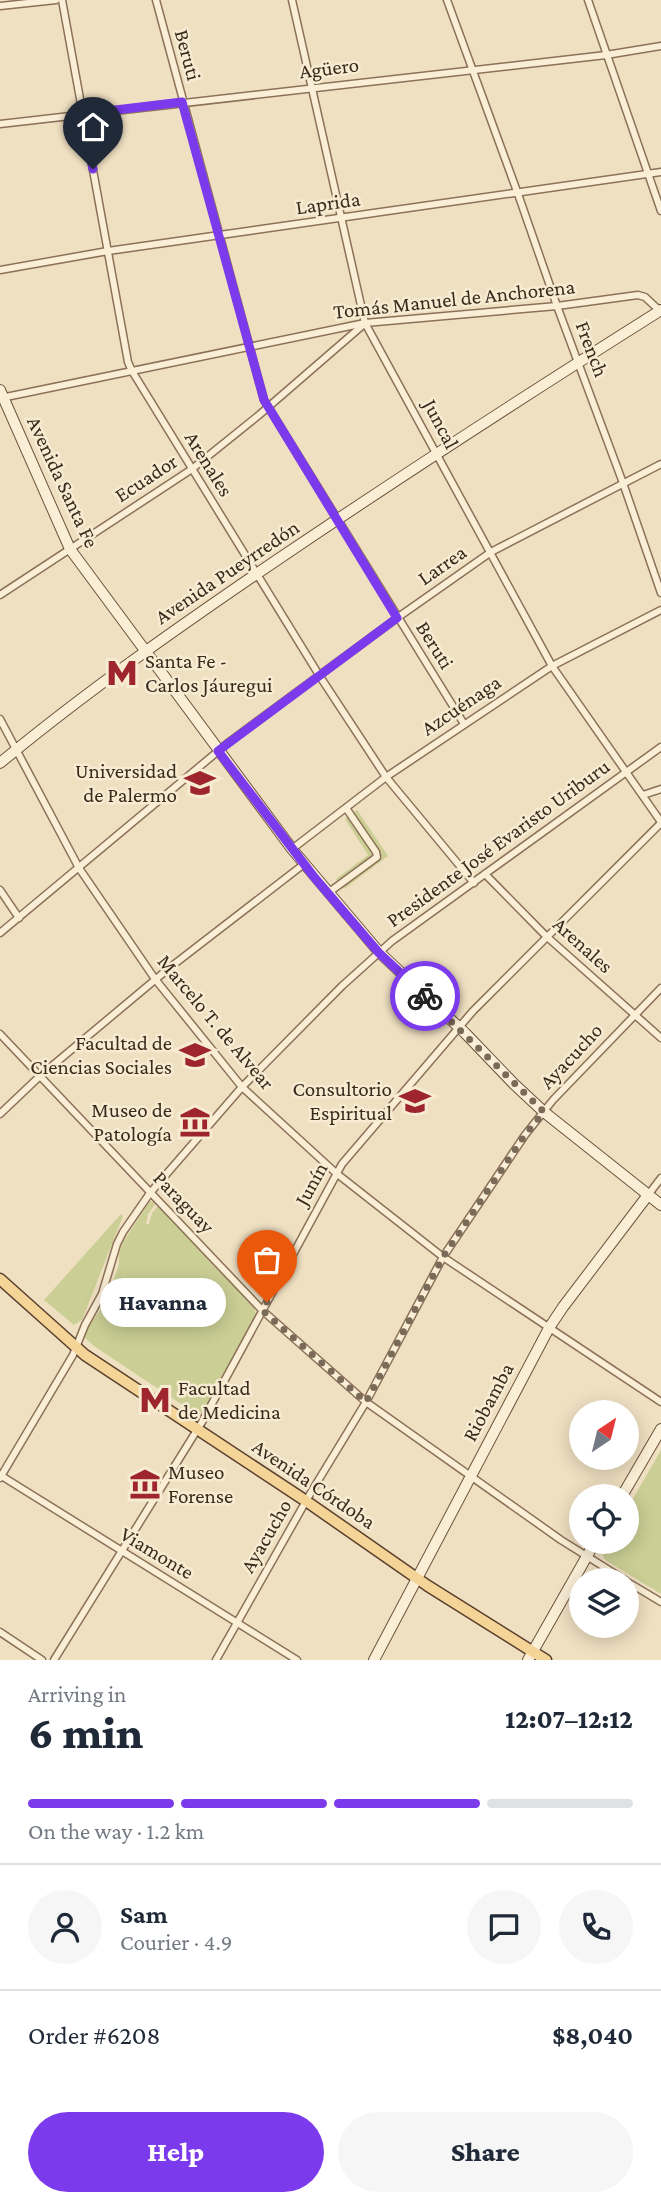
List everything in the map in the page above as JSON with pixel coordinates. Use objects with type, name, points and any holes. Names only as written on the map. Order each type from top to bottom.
[{"type":"main road","name":"Avenida Pueyrredón","points":[[0,763],[144,652],[257,574],[437,453],[661,310]]},
{"type":"main road","name":"Avenida Santa Fe","points":[[1,395],[70,549],[304,864],[379,953],[459,1027],[544,1112],[661,1205]]},
{"type":"main road","name":"Riobamba","points":[[374,1660],[549,1328],[648,1195]]},
{"type":"main road","name":"Avenida Córdoba","points":[[0,1279],[77,1348],[531,1656],[546,1660]]},
{"type":"main road","points":[[629,1484],[661,1429]]},
{"type":"main road","points":[[531,1656],[589,1554]]},
{"type":"street","points":[[0,6],[56,0]]},
{"type":"street","name":"Arenales","points":[[62,0],[128,362],[132,371],[319,675],[386,777],[474,883]]},
{"type":"street","name":"Beruti","points":[[156,0],[264,400],[464,724]]},
{"type":"street","name":"Juncal","points":[[292,0],[365,323],[552,666],[661,823]]},
{"type":"street","name":"French","points":[[447,0],[556,306],[624,483],[661,593]]},
{"type":"street","points":[[588,0],[661,211]]},
{"type":"street","name":"Agüero","points":[[0,124],[606,55],[661,46]]},
{"type":"street","name":"Laprida","points":[[0,270],[108,251],[661,172]]},
{"type":"street","name":"Tomás Manuel de Anchorena","points":[[1,395],[365,323],[556,306],[638,295],[645,297],[661,310]]},
{"type":"street","name":"Ecuador","points":[[0,595],[192,470],[365,323]]},
{"type":"street","points":[[333,330],[340,335],[341,342],[338,347]]},
{"type":"street","name":"Larrea","points":[[0,933],[218,751],[397,618],[491,552],[661,464]]},
{"type":"street","name":"Azcuénaga","points":[[292,849],[386,777],[552,666],[661,610]]},
{"type":"street","name":"Marcelo T. de Alvear","points":[[0,719],[79,868],[155,979],[242,1087],[336,1173],[443,1257],[661,1402]]},
{"type":"street","name":"Presidente José Evaristo Uriburu","points":[[1,1476],[77,1348],[102,1294],[117,1244],[150,1193],[242,1087],[342,986],[379,953],[661,747]]},
{"type":"street","points":[[643,795],[661,789]]},
{"type":"street","points":[[328,893],[377,857],[346,808]]},
{"type":"street","name":"Junín","points":[[54,1660],[197,1429],[336,1173],[459,1027],[546,936],[661,823]]},
{"type":"street","points":[[0,1114],[40,1076],[155,979],[304,864]]},
{"type":"street","name":"Arenales","points":[[485,874],[546,936],[661,1038]]},
{"type":"street","points":[[0,890],[19,918]]},
{"type":"street","name":"Ayacucho","points":[[216,1660],[306,1501],[366,1402],[443,1257],[525,1135],[661,988]]},
{"type":"street","name":"Paraguay","points":[[0,1034],[263,1311],[366,1402],[605,1568]]},
{"type":"street","name":"Riobamba","points":[[648,1195],[661,1178]]},
{"type":"street","name":"Viamonte","points":[[1,1476],[297,1660]]},
{"type":"street","name":"Paraguay","points":[[639,1589],[661,1602]]},
{"type":"street","points":[[0,1632],[42,1660]]},
{"type":"green space","points":[[357,810],[388,856],[344,889],[336,879],[368,855],[345,819]]},
{"type":"green space","points":[[150,1201],[156,1203],[148,1214],[146,1224],[149,1224],[152,1213],[158,1206],[255,1307],[256,1318],[199,1414],[85,1338],[87,1329],[107,1300],[123,1242]]},
{"type":"green space","points":[[121,1214],[123,1216],[82,1320],[74,1325],[44,1300]]},
{"type":"green space","points":[[661,1450],[661,1594],[639,1581],[639,1568],[618,1568],[605,1560],[602,1554],[639,1554],[639,1488]]},
{"type":"way so far","points":[[267,1302],[263,1311],[366,1402],[443,1257],[525,1135],[544,1112],[425,996]]},
{"type":"place","name":"Santa Fe - Carlos Jáuregui","points":[[122,673]]},
{"type":"place","name":"Universidad de Palermo","points":[[200,783]]},
{"type":"place","name":"Facultad de Ciencias Sociales","points":[[195,1055]]},
{"type":"place","name":"Consultorio Espiritual","points":[[415,1101]]},
{"type":"place","name":"Museo de Patología","points":[[195,1122]]},
{"type":"place","name":"Havanna","points":[[267,1302]]},
{"type":"place","name":"Facultad de Medicina","points":[[155,1400]]},
{"type":"place","name":"Museo Forense","points":[[145,1484]]},
{"type":"route","points":[[93,169],[82,114],[182,102],[264,400],[397,618],[218,751],[314,877],[379,953],[425,996]]}]
